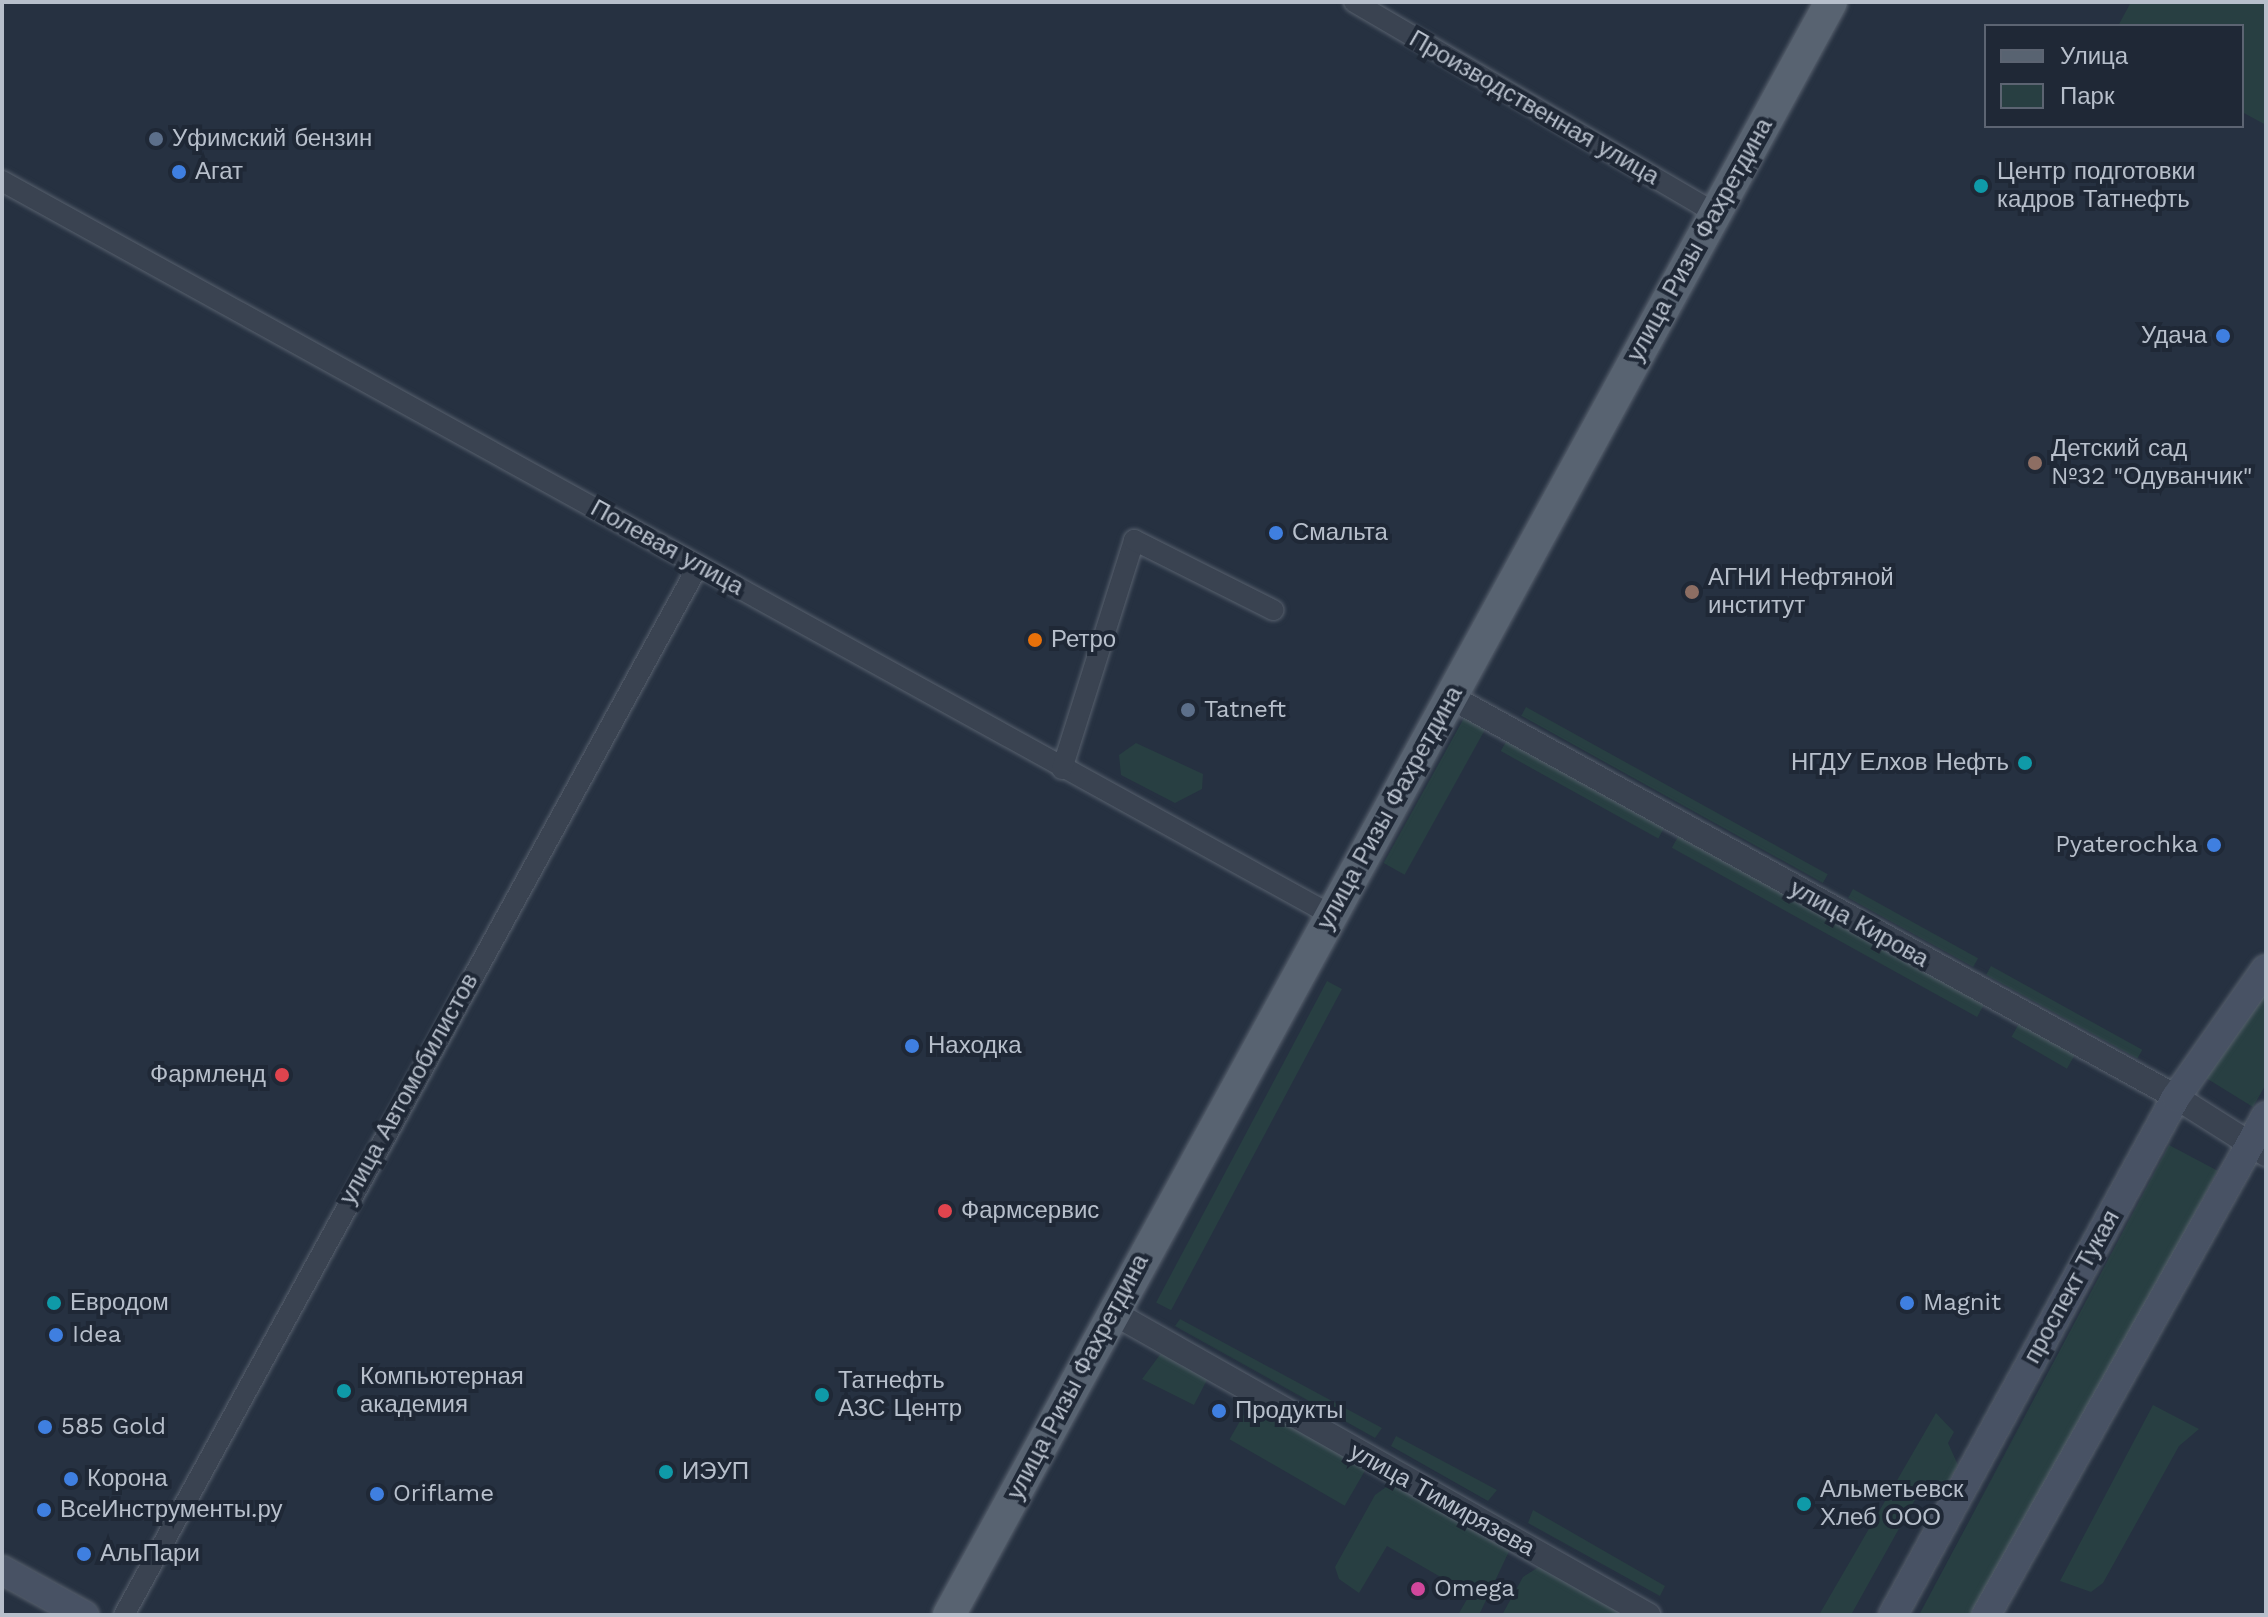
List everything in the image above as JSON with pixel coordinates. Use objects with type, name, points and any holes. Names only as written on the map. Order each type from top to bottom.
[{"type":"main road","name":"улица Ризы Фахретдина","points":[[949,1615],[1831,2]]},
{"type":"main road","name":"проспект Тукая","points":[[1893,1615],[2176,1097],[2266,969]]},
{"type":"main road","points":[[1986,1615],[2258,1149],[2266,1116]]},
{"type":"main road","points":[[2,1570],[84,1615]]},
{"type":"street","name":"Производственная улица","points":[[1354,2],[1715,213]]},
{"type":"street","name":"Полевая улица","points":[[2,181],[1331,915]]},
{"type":"street","points":[[1062,769],[1134,540],[1273,610]]},
{"type":"street","name":"улица Автомобилистов","points":[[124,1615],[698,566]]},
{"type":"street","name":"улица Кирова","points":[[1451,697],[2176,1097],[2258,1149]]},
{"type":"street","name":"улица Тимирязева","points":[[1112,1312],[1648,1615]]},
{"type":"green space","points":[[2131,2],[2266,2],[2266,125],[2244,113],[2244,24],[2119,24]]},
{"type":"green space","points":[[1526,707],[1828,874],[1823,883],[1521,716]]},
{"type":"green space","points":[[1466,714],[1487,726],[1405,875],[1384,863]]},
{"type":"green space","points":[[1512,731],[1669,818],[1658,838],[1501,751]]},
{"type":"green space","points":[[1136,743],[1203,774],[1202,789],[1175,803],[1121,775],[1119,755]]},
{"type":"green space","points":[[1684,826],[1989,995],[1977,1017],[1672,848]]},
{"type":"green space","points":[[1853,889],[1978,958],[1973,967],[1848,898]]},
{"type":"green space","points":[[1991,966],[2142,1050],[2137,1059],[1986,975]]},
{"type":"green space","points":[[1327,981],[1342,989],[1171,1310],[1156,1302]]},
{"type":"green space","points":[[2266,987],[2266,1084],[2253,1107],[2206,1078]]},
{"type":"green space","points":[[2024,1015],[2079,1047],[2067,1069],[2012,1037]]},
{"type":"green space","points":[[2169,1145],[2218,1171],[1981,1615],[1919,1615]]},
{"type":"green space","points":[[1180,1319],[1382,1428],[1375,1438],[1175,1326]]},
{"type":"green space","points":[[1162,1352],[1208,1378],[1194,1405],[1142,1379]]},
{"type":"green space","points":[[1251,1402],[1366,1468],[1345,1506],[1230,1439]]},
{"type":"green space","points":[[2153,1405],[2199,1429],[2179,1446],[2103,1583],[2091,1592],[2060,1581]]},
{"type":"green space","points":[[1936,1413],[1954,1432],[1948,1443],[1958,1465],[1944,1490],[1921,1489],[1851,1615],[1819,1615]]},
{"type":"green space","points":[[1396,1436],[1497,1490],[1488,1501],[1391,1446]]},
{"type":"green space","points":[[1393,1482],[1511,1547],[1479,1615],[1458,1615],[1470,1594],[1387,1546],[1359,1593],[1339,1579],[1335,1567],[1375,1495]]},
{"type":"green space","points":[[1533,1510],[1665,1586],[1660,1596],[1528,1523]]},
{"type":"green space","points":[[1542,1565],[1633,1615],[1502,1615],[1523,1577]]},
{"type":"place","name":"Уфимский бензин","points":[[156,139]]},
{"type":"place","name":"Агат","points":[[179,172]]},
{"type":"place","name":"Центр подготовки кадров Татнефть","points":[[1981,186]]},
{"type":"place","name":"Удача","points":[[2223,336]]},
{"type":"place","name":"Детский сад №32 \"Одуванчик\"","points":[[2035,463]]},
{"type":"place","name":"Смальта","points":[[1276,533]]},
{"type":"place","name":"АГНИ Нефтяной институт","points":[[1692,592]]},
{"type":"place","name":"Ретро","points":[[1035,640]]},
{"type":"place","name":"Tatneft","points":[[1188,710]]},
{"type":"place","name":"НГДУ Елхов Нефть","points":[[2025,763]]},
{"type":"place","name":"Pyaterochka","points":[[2214,845]]},
{"type":"place","name":"Находка","points":[[912,1046]]},
{"type":"place","name":"Фармленд","points":[[282,1075]]},
{"type":"place","name":"Фармсервис","points":[[945,1211]]},
{"type":"place","name":"Евродом","points":[[54,1303]]},
{"type":"place","name":"Magnit","points":[[1907,1303]]},
{"type":"place","name":"Idea","points":[[56,1335]]},
{"type":"place","name":"Компьютерная академия","points":[[344,1391]]},
{"type":"place","name":"Татнефть АЗС Центр","points":[[822,1395]]},
{"type":"place","name":"Продукты","points":[[1219,1411]]},
{"type":"place","name":"585 Gold","points":[[45,1427]]},
{"type":"place","name":"ИЭУП","points":[[666,1472]]},
{"type":"place","name":"Корона","points":[[71,1479]]},
{"type":"place","name":"Oriflame","points":[[377,1494]]},
{"type":"place","name":"Альметьевск Хлеб ООО","points":[[1804,1504]]},
{"type":"place","name":"ВсеИнструменты.ру","points":[[44,1510]]},
{"type":"place","name":"АльПари","points":[[84,1554]]},
{"type":"place","name":"Omega","points":[[1418,1589]]}]
